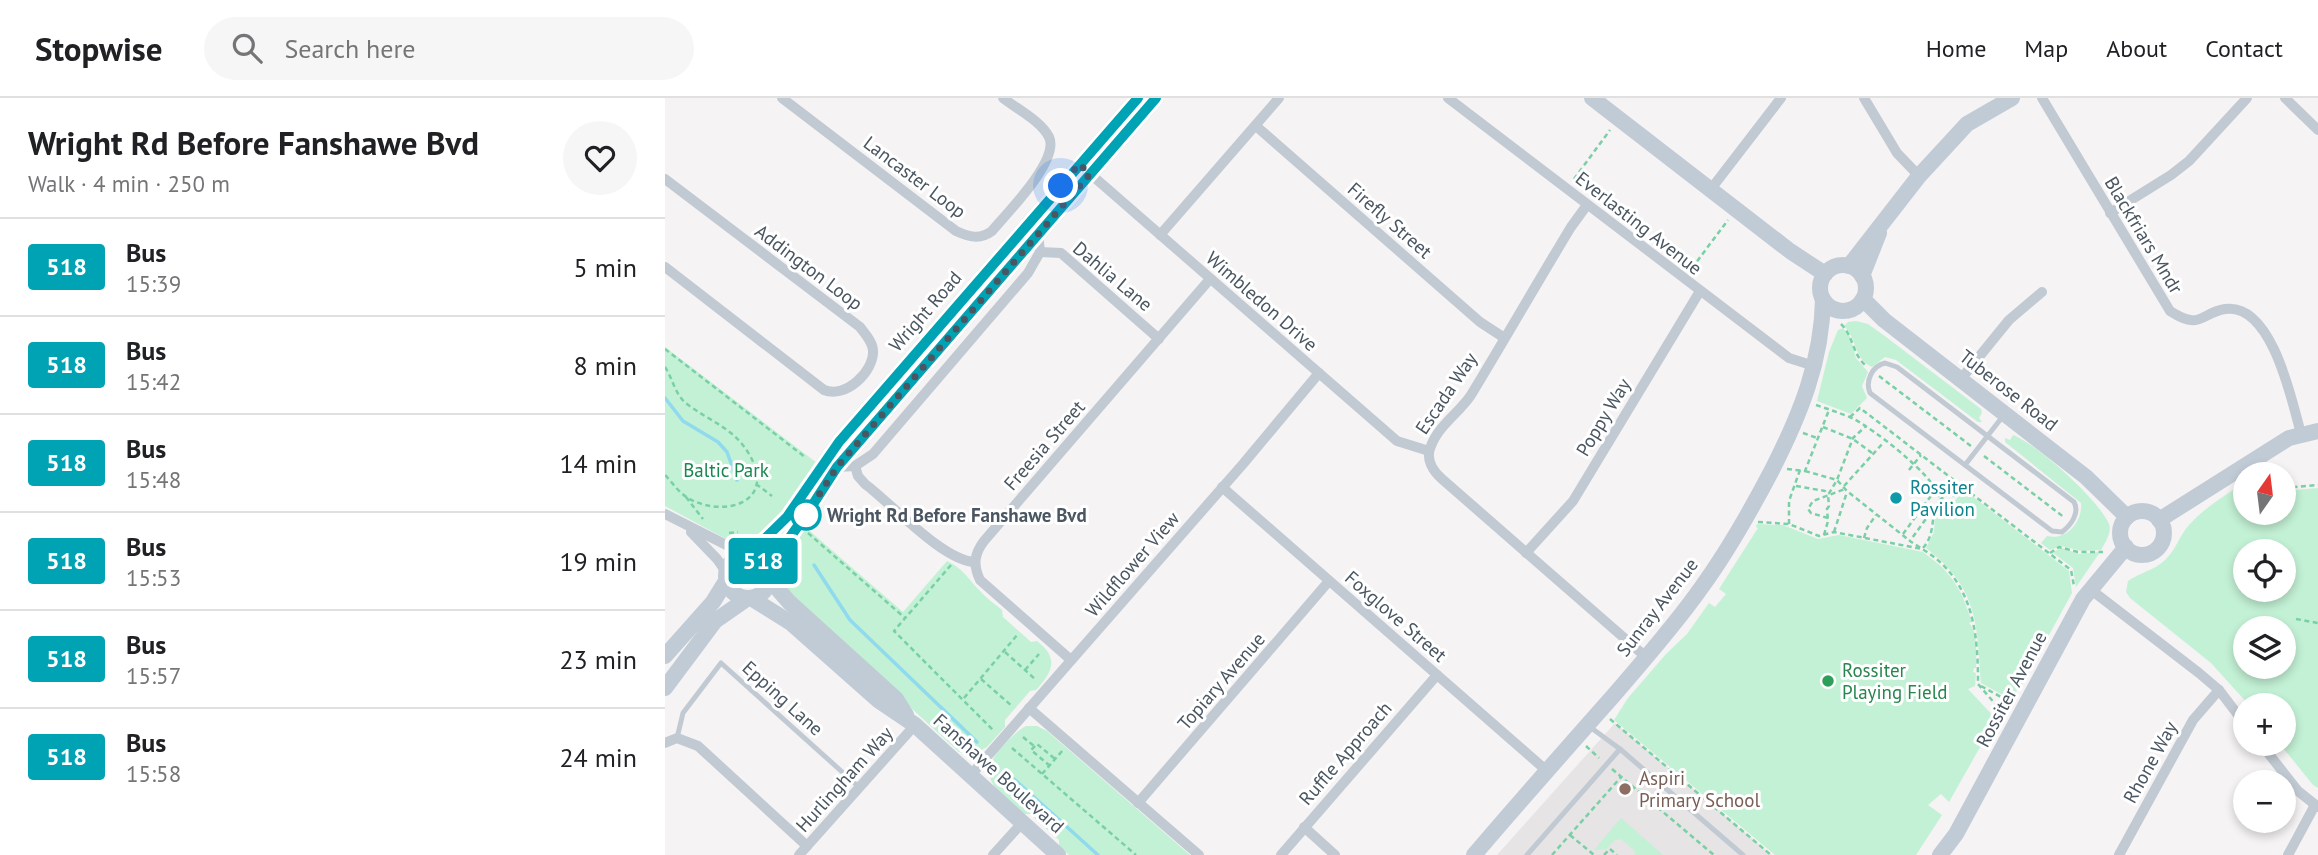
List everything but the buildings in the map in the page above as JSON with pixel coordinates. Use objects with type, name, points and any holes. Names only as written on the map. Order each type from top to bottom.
[{"type":"street","name":"Lancaster Loop","points":[[782,98],[956,231],[974,237],[992,231],[1045,166],[1051,150],[1048,135],[1043,128],[1003,98]]},
{"type":"street","name":"Wright Road","points":[[768,573],[837,467],[1038,233],[1138,98]]},
{"type":"street","name":"Wright Road","points":[[747,555],[787,517],[839,442],[1085,169],[1156,98]]},
{"type":"street","points":[[1160,235],[1279,98]]},
{"type":"street","name":"Everlasting Avenue","points":[[1448,98],[1789,358],[1817,358]]},
{"type":"street","points":[[1592,98],[1790,251],[1825,274]]},
{"type":"street","points":[[1710,188],[1781,98]]},
{"type":"street","points":[[1864,98],[1897,153],[1919,176]]},
{"type":"street","points":[[1849,266],[1919,176],[1967,124],[2012,98]]},
{"type":"street","name":"Blackfriars Mndr","points":[[2042,98],[2171,311],[2180,317],[2195,320],[2223,310],[2235,309],[2254,318],[2279,359],[2301,434]]},
{"type":"street","points":[[2110,213],[2189,161],[2247,98]]},
{"type":"street","points":[[2285,98],[2318,130]]},
{"type":"street","name":"Firefly Street","points":[[1256,126],[1480,322],[1503,337]]},
{"type":"street","name":"Wimbledon Drive","points":[[1085,169],[1397,441],[1429,451]]},
{"type":"street","name":"Addington Loop","points":[[665,179],[860,327],[869,338],[873,352],[868,364],[861,377],[846,390],[835,393],[824,390],[665,267]]},
{"type":"street","name":"Escada Way","points":[[1587,205],[1469,396],[1434,440],[1429,451],[1431,465],[1436,474],[1647,657]]},
{"type":"street","points":[[1863,276],[1849,266],[1836,266],[1825,274],[1820,286],[1823,299],[1841,317],[1863,299],[1866,287],[1863,276],[1883,221]]},
{"type":"street","points":[[837,467],[855,466],[873,454],[1028,274],[1040,251],[1038,233]]},
{"type":"street","name":"Dahlia Lane","points":[[1040,251],[1061,253],[1159,339]]},
{"type":"street","name":"Freesia Street","points":[[975,562],[981,544],[1210,279]]},
{"type":"street","name":"Poppy Way","points":[[1527,553],[1573,501],[1700,291]]},
{"type":"street","points":[[1961,379],[2009,320],[2042,292]]},
{"type":"street","name":"Sunray Avenue","points":[[1817,358],[1823,299]]},
{"type":"street","name":"Tuberose Road","points":[[1863,299],[1884,320],[2086,477],[2127,517]]},
{"type":"street","name":"Sunray Avenue","points":[[1474,855],[1647,657],[1700,590],[1750,509],[1794,427],[1817,358],[1841,317]]},
{"type":"street","name":"Wildflower View","points":[[970,776],[1319,373]]},
{"type":"street","points":[[2159,520],[2289,438],[2318,431]]},
{"type":"street","points":[[855,466],[858,476],[865,484],[937,544],[954,557],[975,562],[984,586],[1071,660]]},
{"type":"street","name":"Foxglove Street","points":[[1222,487],[1546,771]]},
{"type":"street","points":[[2136,512],[2144,512],[2151,513],[2159,520],[2164,531],[2155,551],[2141,555],[2134,554],[2126,547],[2120,532],[2127,517],[2136,512]]},
{"type":"street","points":[[665,514],[747,555],[758,557],[768,573],[763,591],[715,621],[665,688]]},
{"type":"street","points":[[684,525],[717,558],[734,593],[749,598]]},
{"type":"street","name":"Rossiter Avenue","points":[[1940,855],[1956,834],[2076,612],[2083,591],[2126,547]]},
{"type":"street","points":[[665,656],[713,602],[733,561],[747,555]]},
{"type":"street","name":"Fanshawe Boulevard","points":[[768,573],[789,602],[896,699],[913,724]]},
{"type":"street","name":"Topiary Avenue","points":[[1138,803],[1329,582]]},
{"type":"street","points":[[2083,591],[2219,690],[2233,708]]},
{"type":"street","name":"Fanshawe Boulevard","points":[[749,598],[791,623],[878,699],[913,724],[1058,855]]},
{"type":"street","name":"Ruffle Approach","points":[[1281,855],[1437,675]]},
{"type":"street","name":"Rhone Way","points":[[2119,855],[2193,720],[2219,690]]},
{"type":"street","points":[[1029,708],[1199,855]]},
{"type":"street","name":"Hurlingham Way","points":[[799,855],[913,724]]},
{"type":"street","points":[[665,743],[677,738],[698,746],[807,846]]},
{"type":"street","points":[[2270,756],[2298,791],[2317,806],[2288,855]]},
{"type":"street","points":[[993,855],[1022,823]]},
{"type":"street","points":[[1304,827],[1335,855]]},
{"type":"lane","points":[[1885,363],[1897,367],[2074,502],[2077,510],[2071,523],[2062,532],[2052,531],[1965,465],[1871,393],[1868,382],[1879,365],[1885,363]]},
{"type":"lane","points":[[1965,465],[2004,413]]},
{"type":"lane","name":"Epping Lane","points":[[677,738],[683,713],[721,663],[860,788]]},
{"type":"lane","points":[[1588,725],[1620,749],[1743,855]]},
{"type":"lane","points":[[1527,855],[1620,749]]},
{"type":"path","points":[[1574,178],[1612,128]]},
{"type":"path","points":[[1692,268],[1730,218]]},
{"type":"path","points":[[1841,317],[1852,337],[1857,358],[1869,369]]},
{"type":"path","points":[[665,349],[806,457]]},
{"type":"path","points":[[665,367],[686,403],[730,430],[753,460],[756,484],[748,499],[731,507],[711,506],[686,497]]},
{"type":"path","points":[[1876,374],[1971,446]]},
{"type":"path","points":[[1813,404],[1850,417],[1866,426],[1914,464],[1936,489],[1940,498],[1933,514],[1932,535],[1922,549]]},
{"type":"path","points":[[1850,417],[1860,408],[2071,570],[2083,591]]},
{"type":"path","points":[[1789,524],[1789,501],[1829,410]]},
{"type":"path","points":[[1875,433],[1882,425]]},
{"type":"path","points":[[1824,535],[1828,517],[1828,495],[1837,480],[1853,439],[1866,426]]},
{"type":"path","points":[[1823,427],[1853,439],[1873,453]]},
{"type":"path","points":[[1803,433],[1818,438]]},
{"type":"path","points":[[1835,532],[1845,489],[1885,441]]},
{"type":"path","points":[[1981,454],[2071,523]]},
{"type":"path","points":[[1909,470],[1921,455]]},
{"type":"path","points":[[1786,468],[1837,480],[1902,535],[1941,562],[1962,590],[1971,613],[1978,649],[1978,684],[2004,713]]},
{"type":"path","points":[[665,475],[705,523]]},
{"type":"path","points":[[756,484],[772,496]]},
{"type":"path","points":[[1910,541],[1928,516],[1947,508],[1960,485]]},
{"type":"path","points":[[2296,487],[2318,485]]},
{"type":"path","points":[[1796,486],[1825,491],[1828,495]]},
{"type":"path","points":[[1828,517],[1811,513],[1808,509],[1813,501],[1845,489]]},
{"type":"path","points":[[1902,535],[1936,489]]},
{"type":"path","points":[[1940,498],[1955,493]]},
{"type":"path","points":[[1947,508],[1951,511]]},
{"type":"path","points":[[1864,538],[1867,528],[1877,515]]},
{"type":"path","points":[[1913,520],[1921,526]]},
{"type":"path","points":[[1756,522],[1789,524],[1819,536],[1835,532],[1922,549]]},
{"type":"path","points":[[721,532],[738,532]]},
{"type":"path","points":[[806,532],[905,618]]},
{"type":"path","points":[[2050,553],[2059,547],[2078,552],[2104,552]]},
{"type":"path","points":[[951,565],[894,631],[993,730]]},
{"type":"path","points":[[2296,619],[2318,623]]},
{"type":"path","points":[[963,699],[1018,634]]},
{"type":"path","points":[[1004,651],[1037,680]]},
{"type":"path","points":[[1025,670],[1039,654]]},
{"type":"path","points":[[981,678],[1013,707]]},
{"type":"path","points":[[1978,684],[2010,702]]},
{"type":"path","points":[[1610,719],[1771,855]]},
{"type":"path","points":[[1023,737],[1035,747]]},
{"type":"path","points":[[1050,766],[1031,750],[1037,744],[1055,759]]},
{"type":"path","points":[[1586,747],[1714,855]]},
{"type":"path","points":[[1012,748],[1136,855]]},
{"type":"path","points":[[1042,774],[1064,749]]},
{"type":"path","points":[[1552,855],[1621,776]]},
{"type":"path","points":[[1570,835],[1594,855]]},
{"type":"path","points":[[1124,855],[1129,849]]},
{"type":"path","points":[[1604,855],[1610,849],[1617,855]]},
{"type":"shaded area","name":"Aspiri Primary School","points":[[1615,723],[1772,855],[1497,855]]},
{"type":"green space","points":[[1848,322],[1868,324],[1981,409],[1979,418],[1982,422],[1978,422],[1896,360],[1885,357],[1872,367],[1866,363],[1858,354],[1852,337],[1844,326]]},
{"type":"green space","points":[[1843,328],[1850,337],[1856,358],[1868,372],[1862,386],[1867,398],[1851,414],[1817,401],[1829,352],[1838,330]]},
{"type":"green space","name":"Baltic Park","points":[[665,347],[817,463],[789,507],[750,542],[728,540],[665,506]]},
{"type":"green space","points":[[2013,435],[2051,461],[2081,488],[2103,514],[2110,531],[2101,550],[2082,551],[2061,546],[2050,550],[2041,543],[2047,536],[2061,536],[2072,528],[2079,517],[2081,503],[2005,442],[2005,438],[2010,440]]},
{"type":"green space","points":[[2318,488],[2318,788],[2290,756],[2296,756],[2296,693],[2238,693],[2211,663],[2126,592],[2128,581],[2169,556],[2186,529],[2209,507],[2233,490],[2233,525],[2296,525],[2296,490]]},
{"type":"green space","points":[[1963,489],[2069,571],[2072,593],[2020,688],[2008,698],[1981,683],[1976,624],[1965,592],[1943,563],[1926,548],[1934,532],[1935,516],[1946,510],[1951,512],[1948,518],[1953,520],[1958,510],[1952,510],[1951,507]]},
{"type":"green space","points":[[1757,524],[1783,525],[1818,539],[1839,535],[1923,552],[1942,567],[1962,595],[1976,643],[1976,668],[1973,672],[1976,673],[1975,686],[1968,689],[1996,719],[1949,802],[1941,794],[1928,805],[1942,815],[1916,855],[1775,855],[1614,720],[1628,698],[1687,634],[1709,603],[1715,607],[1726,594],[1719,589],[1758,528]]},
{"type":"green space","points":[[804,526],[903,612],[947,561],[953,564],[1002,610],[1003,617],[1031,642],[1037,641],[1049,654],[1051,666],[1046,677],[1005,720],[1005,727],[987,747],[972,755],[959,752],[787,594],[776,578],[776,564]]},
{"type":"green space","points":[[2062,548],[2079,554],[2100,552],[2076,587],[2073,568],[2052,552]]},
{"type":"green space","points":[[1026,726],[1037,726],[1047,731],[1190,855],[1069,855],[1059,846],[1059,840],[1030,814],[1024,814],[999,792],[990,777],[993,759],[1019,730]]},
{"type":"green space","points":[[1621,818],[1663,855],[1635,855],[1634,850],[1621,839],[1615,840],[1606,849],[1594,850]]},
{"type":"waterway","points":[[665,398],[683,421],[718,442],[727,452],[737,480]]},
{"type":"waterway","points":[[814,565],[850,620],[977,742]]},
{"type":"waterway","points":[[1005,771],[1098,855]]},
{"type":"bus line","name":"518","points":[[1138,98],[839,442],[787,517],[748,555],[758,557],[768,568],[837,467],[1156,98]]},
{"type":"place","name":"Rossiter Pavilion","points":[[1896,498]]},
{"type":"place","name":"Wright Rd Before Fanshawe Bvd","points":[[806,515]]},
{"type":"place","name":"Rossiter Playing Field","points":[[1828,681]]},
{"type":"place","name":"Aspiri Primary School","points":[[1625,789]]},
{"type":"route","points":[[806,515],[837,467],[1090,174],[1079,164],[1061,186]]}]
